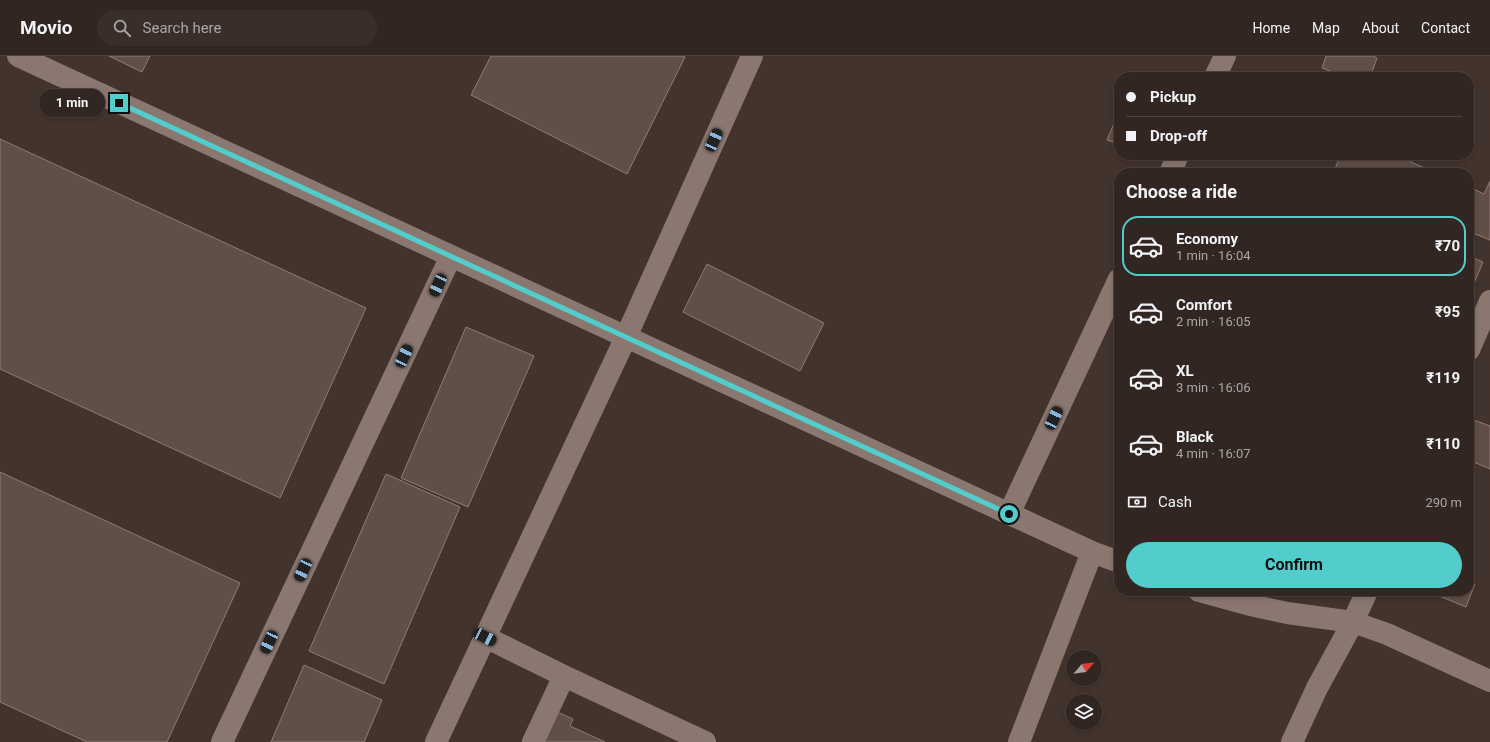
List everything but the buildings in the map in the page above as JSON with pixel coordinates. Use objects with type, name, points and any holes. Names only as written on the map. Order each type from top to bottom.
[{"type":"lane","points":[[18,56],[1009,514],[1092,552],[1114,560]]},
{"type":"lane","points":[[436,742],[626,337],[752,56]]},
{"type":"lane","points":[[1217,72],[1225,56]]},
{"type":"lane","points":[[222,742],[451,256]]},
{"type":"lane","points":[[1009,514],[1114,289]]},
{"type":"lane","points":[[1474,338],[1490,301]]},
{"type":"lane","points":[[1019,742],[1092,552]]},
{"type":"lane","points":[[1217,596],[1287,613],[1353,622],[1386,634],[1490,681]]},
{"type":"lane","points":[[1292,742],[1317,688],[1353,622],[1365,596]]},
{"type":"lane","points":[[485,637],[705,742]]},
{"type":"lane","points":[[533,742],[564,676]]},
{"type":"route","points":[[119,103],[1009,514]]}]
